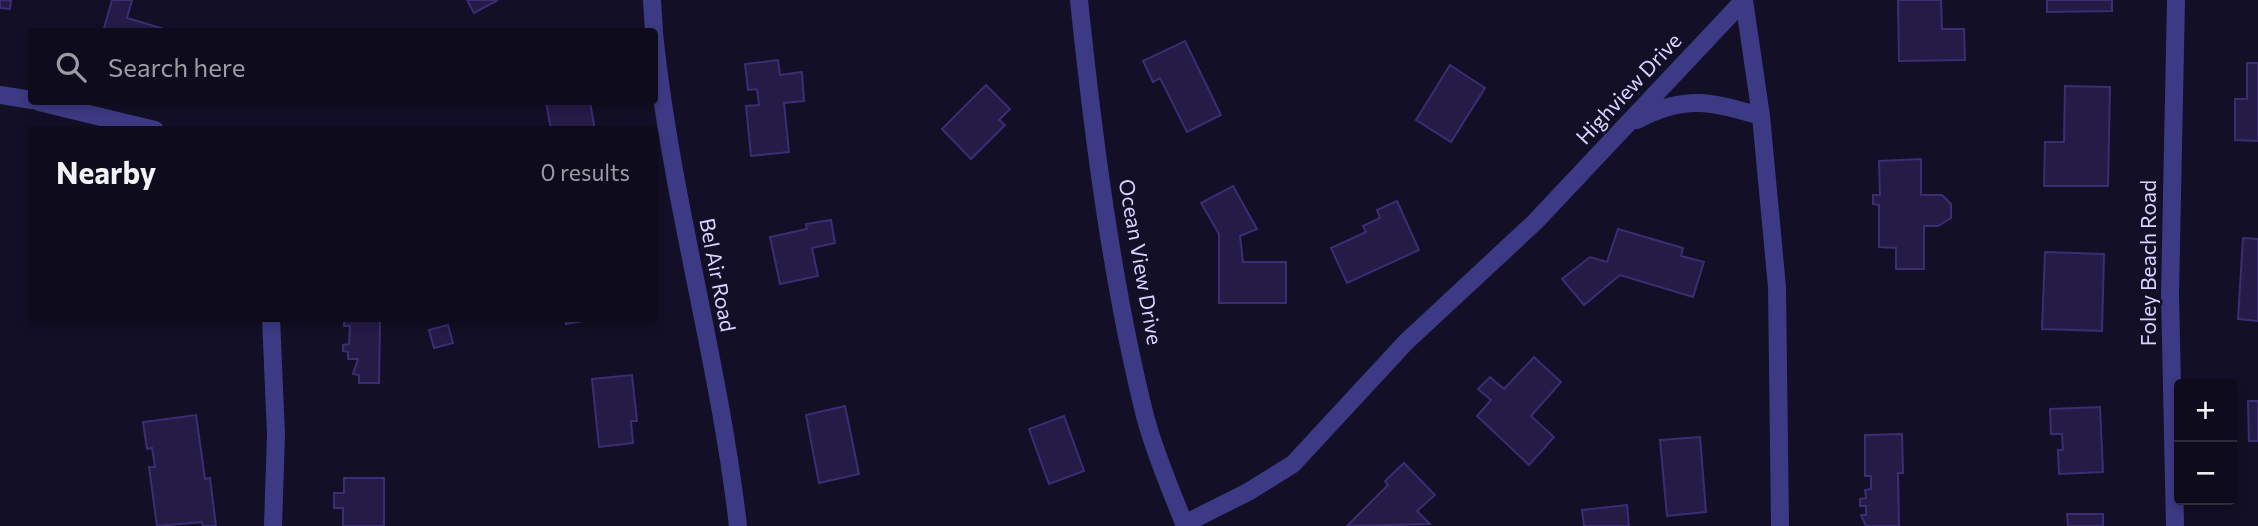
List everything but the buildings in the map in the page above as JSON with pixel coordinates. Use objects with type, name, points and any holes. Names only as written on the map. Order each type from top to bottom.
[{"type":"street","name":"Bel Air Road","points":[[652,0],[654,28]]},
{"type":"street","name":"Ocean View Drive","points":[[1079,0],[1091,102],[1125,321],[1145,417],[1185,525]]},
{"type":"street","name":"Highview Drive","points":[[1185,525],[1248,492],[1293,464],[1406,342],[1535,222],[1744,0],[1761,116],[1777,287],[1780,526]]},
{"type":"street","name":"Foley Beach Road","points":[[2175,526],[2170,294],[2176,0]]},
{"type":"street","name":"Bel Air Road","points":[[658,64],[665,119],[723,429],[738,526]]},
{"type":"street","points":[[0,94],[28,99]]},
{"type":"street","points":[[1625,127],[1670,103],[1693,101],[1713,103],[1761,116]]},
{"type":"street","points":[[51,105],[138,126]]},
{"type":"street","points":[[271,322],[276,434],[273,526]]}]
